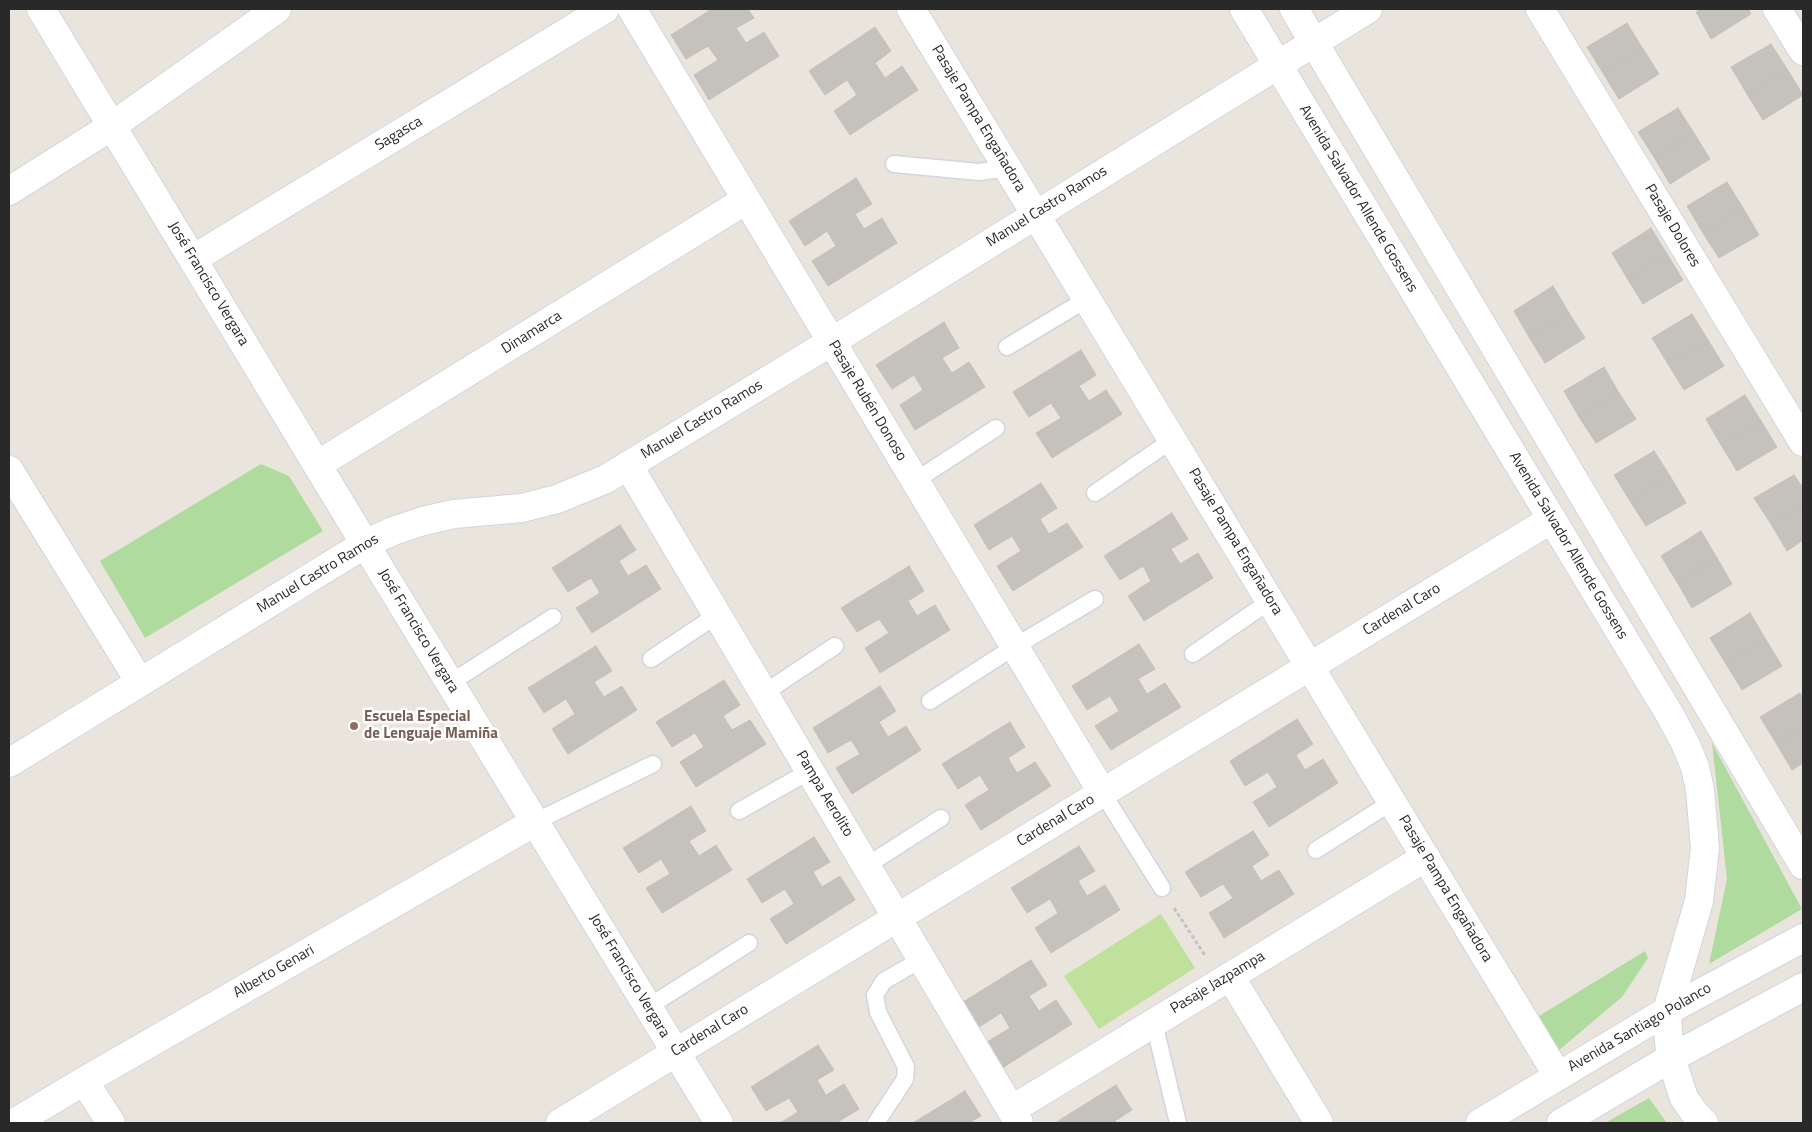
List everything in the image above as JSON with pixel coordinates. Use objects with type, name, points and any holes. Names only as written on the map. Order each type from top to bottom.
[{"type":"street","name":"José Francisco Vergara","points":[[41,9],[534,822],[719,1123]]},
{"type":"street","points":[[9,191],[112,126],[277,9]]},
{"type":"street","name":"Sagasca","points":[[193,259],[605,9]]},
{"type":"street","name":"Pasaje Rubén Donoso","points":[[632,9],[1102,792]]},
{"type":"street","name":"Pasaje Pampa Engañadora","points":[[912,9],[1558,1076]]},
{"type":"street","name":"Avenida Salvador Allende Gossens","points":[[1244,9],[1670,715],[1695,767],[1704,818],[1705,848],[1702,876],[1699,902],[1667,1011],[1671,1058],[1684,1098],[1704,1123]]},
{"type":"street","points":[[1294,9],[1803,865]]},
{"type":"street","name":"Manuel Castro Ramos","points":[[9,763],[365,544],[393,531],[423,521],[454,514],[522,508],[557,499],[606,479],[831,342],[1368,9]]},
{"type":"street","name":"Pasaje Dolores","points":[[1540,9],[1803,442]]},
{"type":"street","points":[[1777,9],[1803,51]]},
{"type":"street","name":"Dinamarca","points":[[317,465],[746,200]]},
{"type":"street","name":"Pampa Aerolito","points":[[628,465],[1015,1116]]},
{"type":"street","points":[[9,470],[140,682]]},
{"type":"street","name":"Cardenal Caro","points":[[560,1123],[1552,519]]},
{"type":"street","name":"Alberto Genari","points":[[14,1123],[534,822]]},
{"type":"street","name":"Pasaje Jazpampa","points":[[1015,1116],[1154,1022],[1426,857]]},
{"type":"street","name":"Avenida Santiago Polanco","points":[[1480,1123],[1667,1011],[1803,938]]},
{"type":"street","points":[[1226,979],[1319,1123]]},
{"type":"street","points":[[1567,1122],[1671,1058],[1803,987]]},
{"type":"street","points":[[84,1081],[111,1123]]},
{"type":"lane","points":[[894,164],[979,172],[1008,168]]},
{"type":"lane","points":[[1007,347],[1087,299]]},
{"type":"lane","points":[[915,481],[996,428]]},
{"type":"lane","points":[[1095,493],[1172,440]]},
{"type":"lane","points":[[930,701],[1014,646],[1095,599]]},
{"type":"lane","points":[[1193,654],[1270,601]]},
{"type":"lane","points":[[651,660],[717,615]]},
{"type":"lane","points":[[450,683],[553,617]]},
{"type":"lane","points":[[764,693],[835,646]]},
{"type":"lane","points":[[534,822],[654,764]]},
{"type":"lane","points":[[739,811],[810,771]]},
{"type":"lane","points":[[1102,792],[1162,888]]},
{"type":"lane","points":[[1316,850],[1392,802]]},
{"type":"lane","points":[[866,866],[941,818]]},
{"type":"lane","points":[[648,1007],[750,943]]},
{"type":"lane","points":[[876,1123],[905,1079],[906,1067],[878,1012],[875,995],[884,981],[922,959]]},
{"type":"lane","points":[[1154,1022],[1178,1123]]},
{"type":"path","points":[[1162,888],[1226,979]]},
{"type":"green space","points":[[261,464],[289,476],[323,531],[145,638],[100,561]]},
{"type":"green space","points":[[1712,743],[1802,909],[1709,964],[1727,879]]},
{"type":"green space","points":[[1161,914],[1195,968],[1099,1029],[1064,976]]},
{"type":"green space","points":[[1645,951],[1648,958],[1622,997],[1558,1051],[1539,1016]]},
{"type":"green space","points":[[1649,1098],[1667,1123],[1605,1123]]},
{"type":"building","points":[[712,9],[748,9],[754,18],[736,28],[746,43],[764,32],[779,56],[709,100],[694,75],[718,60],[708,46],[686,59],[671,35]]},
{"type":"building","points":[[1702,9],[1748,9],[1751,14],[1711,39],[1696,12]]},
{"type":"building","points":[[1627,23],[1643,49],[1603,73],[1587,47]]},
{"type":"building","points":[[875,27],[891,51],[875,63],[885,78],[902,66],[918,90],[850,135],[834,111],[857,95],[847,80],[825,95],[809,71]]},
{"type":"building","points":[[1771,44],[1787,69],[1747,94],[1731,67]]},
{"type":"building","points":[[1643,49],[1659,74],[1619,99],[1603,73]]},
{"type":"building","points":[[1787,69],[1803,95],[1763,120],[1747,94]]},
{"type":"building","points":[[1678,108],[1694,133],[1654,157],[1638,132]]},
{"type":"building","points":[[1694,133],[1710,159],[1670,184],[1654,157]]},
{"type":"building","points":[[856,178],[872,204],[855,214],[864,229],[882,218],[897,243],[828,286],[812,261],[836,246],[827,231],[805,246],[789,221]]},
{"type":"building","points":[[1727,182],[1743,208],[1703,233],[1687,206]]},
{"type":"building","points":[[1743,208],[1759,235],[1719,258],[1703,233]]},
{"type":"building","points":[[1651,228],[1667,254],[1627,278],[1612,253]]},
{"type":"building","points":[[1667,254],[1683,280],[1643,304],[1627,278]]},
{"type":"building","points":[[1553,286],[1569,313],[1529,337],[1514,311]]},
{"type":"building","points":[[1569,313],[1585,338],[1545,363],[1529,337]]},
{"type":"building","points":[[1692,314],[1708,340],[1668,364],[1652,338]]},
{"type":"building","points":[[944,322],[959,348],[942,358],[952,373],[969,362],[985,387],[915,430],[900,405],[923,390],[914,375],[892,389],[876,365]]},
{"type":"building","points":[[1708,340],[1724,366],[1684,390],[1668,364]]},
{"type":"building","points":[[1081,350],[1096,375],[1079,386],[1089,401],[1106,390],[1122,414],[1052,458],[1036,433],[1061,418],[1051,403],[1029,417],[1013,392]]},
{"type":"building","points":[[1604,367],[1619,393],[1579,417],[1564,391]]},
{"type":"building","points":[[1619,393],[1636,419],[1596,443],[1579,417]]},
{"type":"building","points":[[1745,395],[1761,421],[1721,445],[1706,419]]},
{"type":"building","points":[[1761,421],[1777,447],[1737,471],[1721,445]]},
{"type":"building","points":[[1654,451],[1670,476],[1630,501],[1614,475]]},
{"type":"building","points":[[1794,475],[1803,488],[1803,505],[1771,524],[1754,498]]},
{"type":"building","points":[[1670,476],[1686,503],[1646,526],[1630,501]]},
{"type":"building","points":[[1041,483],[1057,508],[1040,519],[1049,534],[1067,523],[1083,547],[1013,591],[997,566],[1021,551],[1012,536],[989,550],[974,525]]},
{"type":"building","points":[[1803,505],[1803,540],[1787,551],[1771,524]]},
{"type":"building","points":[[1172,513],[1188,539],[1171,549],[1180,564],[1198,553],[1213,578],[1144,621],[1128,596],[1151,581],[1143,566],[1120,580],[1104,556]]},
{"type":"building","points":[[620,525],[636,550],[619,561],[628,576],[646,565],[661,589],[592,633],[576,608],[600,593],[591,578],[568,592],[552,568]]},
{"type":"building","points":[[1701,531],[1717,558],[1677,582],[1661,556]]},
{"type":"building","points":[[1717,558],[1732,584],[1692,608],[1677,582]]},
{"type":"building","points":[[909,566],[924,591],[908,601],[917,616],[935,605],[950,630],[880,673],[865,648],[889,633],[879,619],[857,632],[841,608]]},
{"type":"building","points":[[1750,613],[1766,640],[1726,664],[1710,638]]},
{"type":"building","points":[[1766,640],[1782,666],[1742,690],[1726,664]]},
{"type":"building","points":[[1139,644],[1155,669],[1138,679],[1147,694],[1165,683],[1181,707],[1111,750],[1095,726],[1119,711],[1110,696],[1087,710],[1072,686]]},
{"type":"building","points":[[596,646],[612,671],[594,682],[604,697],[622,686],[637,710],[568,754],[552,729],[575,714],[566,699],[544,713],[528,688]]},
{"type":"building","points":[[724,680],[740,705],[723,716],[732,730],[750,720],[766,744],[696,787],[680,762],[704,747],[695,733],[672,747],[656,722]]},
{"type":"building","points":[[880,686],[896,711],[879,722],[888,737],[906,726],[921,750],[852,794],[836,768],[860,754],[851,740],[828,753],[813,728]]},
{"type":"building","points":[[1800,693],[1803,699],[1803,727],[1776,743],[1760,717]]},
{"type":"building","points":[[1297,719],[1313,744],[1296,755],[1305,770],[1323,759],[1338,783],[1269,827],[1253,802],[1277,787],[1268,772],[1245,786],[1230,761]]},
{"type":"building","points":[[1010,722],[1025,747],[1008,758],[1017,773],[1035,762],[1051,786],[981,830],[965,805],[989,790],[980,775],[958,789],[942,764]]},
{"type":"building","points":[[1803,727],[1803,763],[1792,770],[1776,743]]},
{"type":"building","points":[[691,806],[706,831],[689,841],[699,856],[716,845],[732,870],[662,913],[646,888],[670,874],[661,859],[639,873],[623,848]]},
{"type":"building","points":[[1253,831],[1269,855],[1252,866],[1261,881],[1279,870],[1294,894],[1224,938],[1209,913],[1233,898],[1223,884],[1201,897],[1185,872]]},
{"type":"building","points":[[814,837],[830,862],[813,872],[822,887],[840,876],[855,900],[786,944],[770,919],[794,904],[785,889],[762,903],[747,879]]},
{"type":"building","points":[[1079,846],[1095,871],[1078,881],[1087,896],[1105,885],[1120,910],[1051,953],[1035,928],[1058,913],[1050,899],[1027,913],[1011,888]]},
{"type":"building","points":[[1031,960],[1047,985],[1029,996],[1039,1011],[1056,1000],[1072,1024],[1002,1068],[987,1042],[1010,1028],[1001,1013],[979,1027],[963,1002]]},
{"type":"building","points":[[818,1045],[834,1070],[817,1080],[826,1095],[844,1084],[859,1109],[836,1123],[780,1123],[798,1112],[789,1098],[766,1111],[751,1087]]},
{"type":"building","points":[[1116,1085],[1132,1110],[1115,1121],[1116,1123],[1055,1123]]},
{"type":"building","points":[[965,1091],[981,1116],[969,1123],[913,1123]]},
{"type":"place","name":"Escuela Especial de Lenguaje Mamiña","points":[[354,726]]}]
